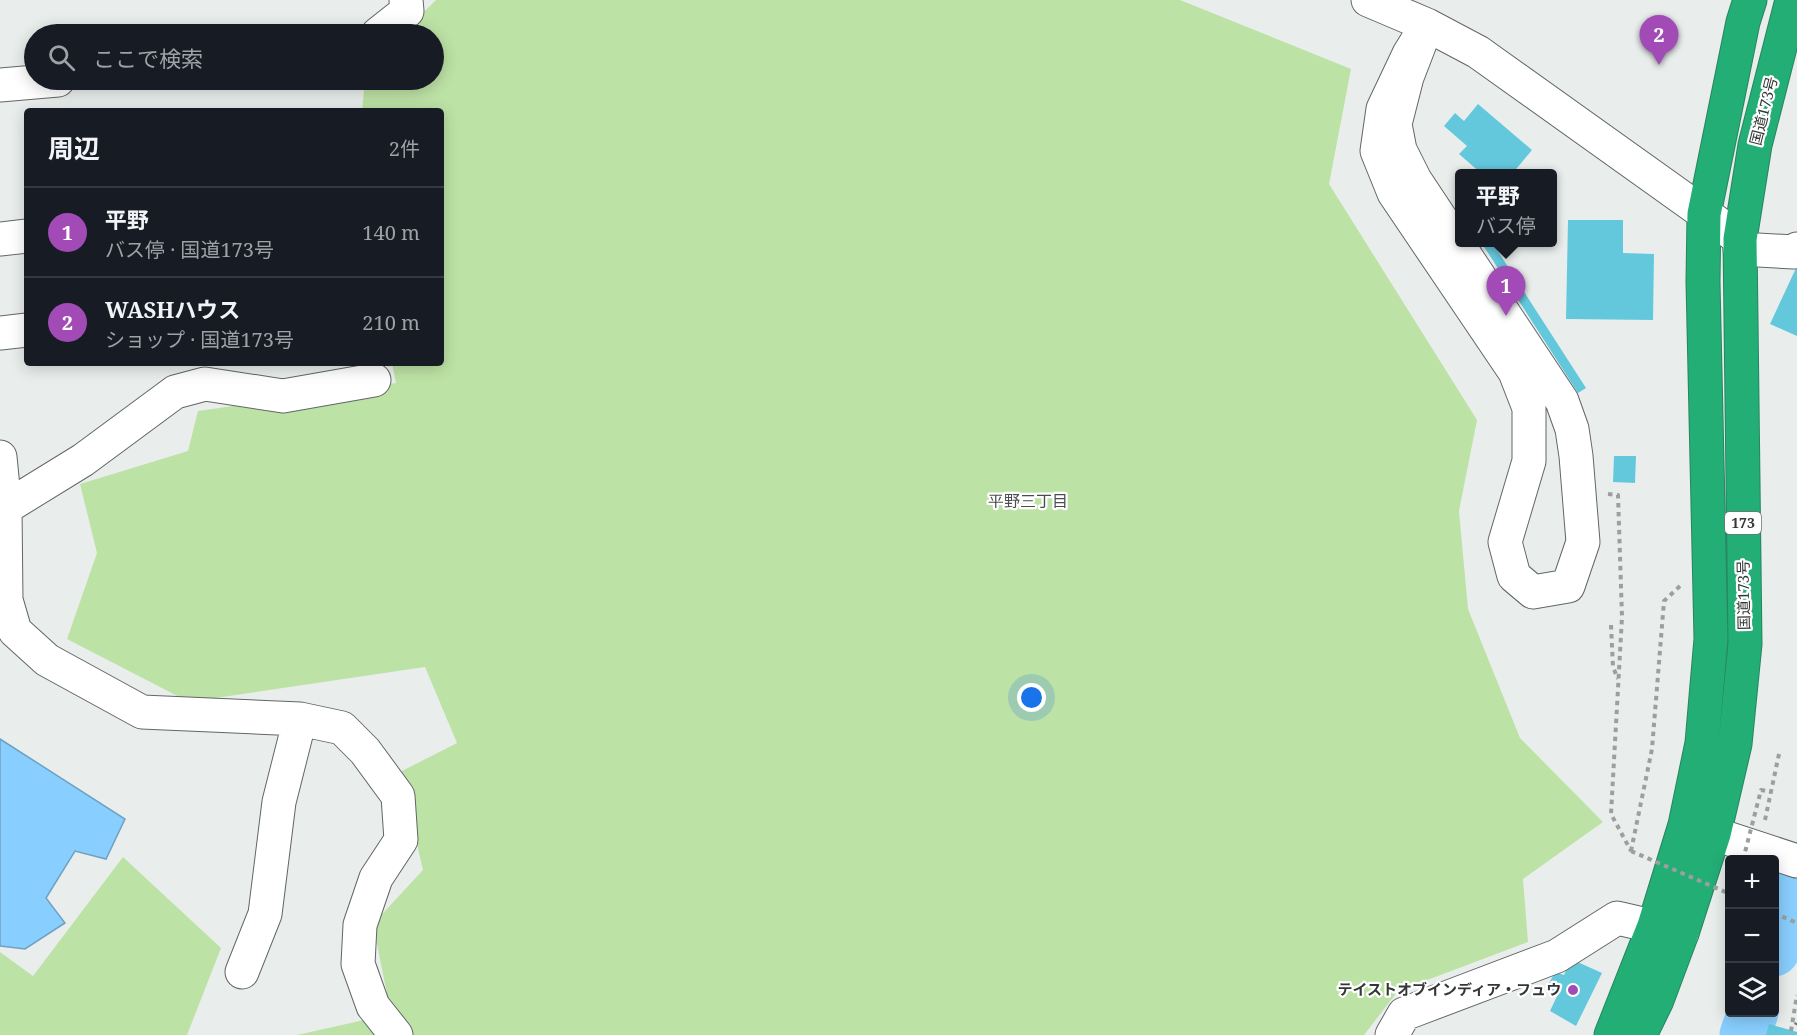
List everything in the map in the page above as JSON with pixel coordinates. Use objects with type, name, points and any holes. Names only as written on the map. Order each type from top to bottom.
[{"type":"highway","name":"国道173号","points":[[1699,830],[1702,743],[1711,639],[1703,282],[1704,214],[1743,22],[1750,0]]},
{"type":"highway","name":"国道173号","points":[[1640,1035],[1657,1000],[1668,929],[1699,830],[1735,744],[1745,644],[1740,244],[1755,145],[1792,0]]},
{"type":"highway","name":"国道173号","points":[[1611,1035],[1668,929]]},
{"type":"street","points":[[390,24],[406,11],[406,0]]},
{"type":"street","points":[[1368,0],[1427,25],[1478,52],[1704,214],[1740,244],[1794,252],[1797,249]]},
{"type":"street","points":[[1427,25],[1407,77],[1395,124],[1400,150],[1415,180],[1455,240]]},
{"type":"street","points":[[1427,25],[1383,109],[1377,151],[1394,193],[1515,372],[1529,408],[1529,461],[1505,542],[1514,576],[1533,592],[1568,586],[1583,542],[1572,429],[1562,401],[1460,247]]},
{"type":"street","points":[[0,85],[24,83]]},
{"type":"street","points":[[0,239],[24,236]]},
{"type":"street","points":[[0,333],[24,330]]},
{"type":"street","points":[[5,508],[83,460],[175,392],[205,384],[283,396],[374,380]]},
{"type":"street","points":[[0,457],[5,508],[6,600],[15,631],[47,660],[142,712],[300,719],[342,728],[366,751],[398,796],[401,840],[376,878],[360,925],[358,964],[373,1006],[396,1035]]},
{"type":"street","points":[[242,972],[265,914],[279,802],[300,719]]},
{"type":"street","points":[[1699,830],[1769,851]]},
{"type":"street","points":[[1392,1035],[1404,1014],[1557,956],[1617,918],[1668,929]]},
{"type":"path","points":[[1601,493],[1618,495],[1622,617],[1611,814],[1631,851],[1725,892]]},
{"type":"path","points":[[1631,851],[1652,749],[1664,601],[1682,585]]},
{"type":"path","points":[[1611,625],[1613,667],[1618,680]]},
{"type":"path","points":[[1769,851],[1771,792],[1779,754]]},
{"type":"path","points":[[1769,851],[1761,790],[1771,792]]},
{"type":"path","points":[[1779,915],[1797,923]]},
{"type":"path","points":[[1791,1031],[1797,995]]},
{"type":"green space","points":[[436,0],[1180,0],[1351,69],[1329,184],[1477,420],[1459,511],[1468,609],[1520,738],[1603,822],[1523,879],[1528,942],[1398,991],[1364,1035],[297,1035],[391,1014],[373,924],[423,870],[400,772],[457,743],[425,667],[189,702],[67,639],[97,553],[80,484],[188,451],[198,411],[396,383],[393,366],[444,366],[444,108],[362,108],[364,90],[444,90],[444,24],[412,24]]},
{"type":"green space","points":[[123,857],[221,948],[187,1035],[0,1035],[0,952],[33,976]]},
{"type":"water","points":[[0,739],[125,819],[106,859],[75,851],[46,898],[65,923],[25,949],[0,946]]},
{"type":"building","points":[[1478,104],[1532,150],[1516,169],[1476,169],[1459,154],[1467,146],[1444,126],[1455,113],[1464,121]]},
{"type":"building","points":[[1568,220],[1623,220],[1623,253],[1654,254],[1653,320],[1566,319]]},
{"type":"building","points":[[1484,247],[1495,247],[1586,388],[1578,393]]},
{"type":"building","points":[[1797,266],[1797,336],[1770,324]]},
{"type":"building","points":[[1614,456],[1636,456],[1635,483],[1613,482]]},
{"type":"building","name":"テイストオブインディア・フュウ","points":[[1571,959],[1602,973],[1576,1026],[1550,1011],[1558,994],[1547,987],[1555,972],[1564,975]]},
{"type":"building","points":[[1769,1024],[1797,1032],[1797,1035],[1766,1035]]},
{"type":"waterway","points":[[1779,936],[1797,881]]},
{"type":"waterway","points":[[1745,1035],[1751,1017]]},
{"type":"place","name":"WASHハウス","points":[[1659,65]]},
{"type":"place","name":"平野","points":[[1506,316]]},
{"type":"place","name":"テイストオブインディア・フュウ","points":[[1573,990]]},
{"type":"district","name":"平野三丁目","points":[[1028,501]]}]
